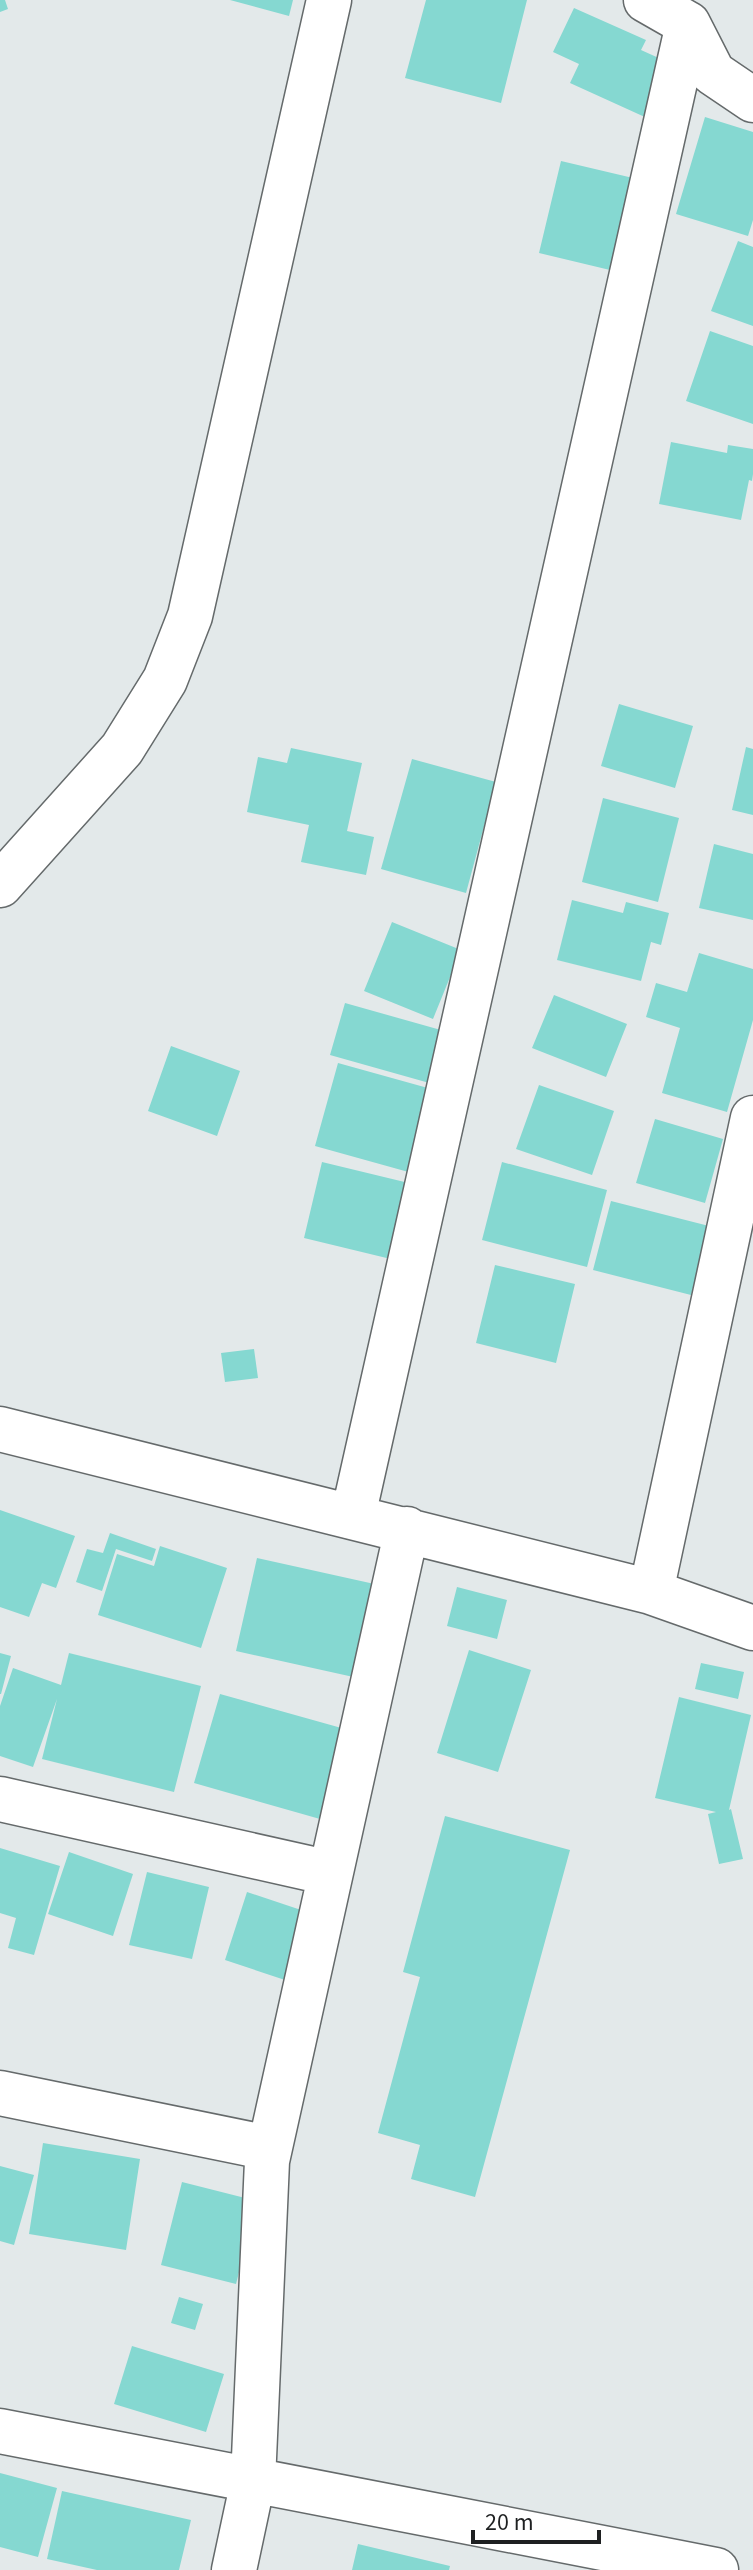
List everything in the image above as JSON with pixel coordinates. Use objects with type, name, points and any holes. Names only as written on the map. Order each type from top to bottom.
[{"type":"street","points":[[0,885],[122,749],[165,680],[190,616],[329,0]]},
{"type":"street","points":[[646,0],[688,24],[713,73],[753,100]]},
{"type":"street","points":[[353,1516],[688,24]]},
{"type":"street","points":[[651,1592],[753,1118]]},
{"type":"street","points":[[0,1429],[651,1592],[753,1628]]},
{"type":"street","points":[[234,2570],[253,2481],[269,2148],[407,1529]]},
{"type":"street","points":[[0,1799],[330,1873]]},
{"type":"street","points":[[0,2093],[269,2148]]},
{"type":"street","points":[[0,2431],[716,2570]]},
{"type":"building","points":[[0,0],[5,0],[8,9],[0,12]]},
{"type":"building","points":[[230,0],[293,0],[289,16]]},
{"type":"building","points":[[426,0],[527,0],[501,103],[405,78]]},
{"type":"building","points":[[574,8],[646,40],[641,50],[672,64],[647,118],[570,83],[579,64],[553,52]]},
{"type":"building","points":[[705,117],[753,132],[753,220],[748,236],[676,214]]},
{"type":"building","points":[[561,161],[633,178],[610,270],[539,253]]},
{"type":"building","points":[[738,241],[753,247],[753,326],[711,311]]},
{"type":"building","points":[[710,331],[753,346],[753,424],[686,401]]},
{"type":"building","points":[[671,442],[727,453],[728,445],[753,449],[752,481],[749,480],[741,520],[659,504]]},
{"type":"building","points":[[619,704],[693,726],[675,788],[601,766]]},
{"type":"building","points":[[746,747],[753,749],[753,815],[732,810]]},
{"type":"building","points":[[291,748],[362,763],[347,831],[374,837],[366,875],[301,862],[309,825],[247,812],[258,757],[287,763]]},
{"type":"building","points":[[412,759],[496,782],[466,893],[381,869]]},
{"type":"building","points":[[603,798],[679,818],[658,902],[582,882]]},
{"type":"building","points":[[714,844],[753,854],[753,920],[699,908]]},
{"type":"building","points":[[572,900],[623,913],[626,902],[669,913],[661,945],[651,942],[641,981],[557,960]]},
{"type":"building","points":[[392,922],[461,950],[433,1019],[364,991]]},
{"type":"building","points":[[699,953],[753,969],[753,1020],[727,1112],[662,1093],[680,1028],[646,1017],[656,983],[687,992]]},
{"type":"building","points":[[554,995],[627,1024],[606,1077],[532,1048]]},
{"type":"building","points":[[345,1003],[455,1034],[440,1086],[330,1055]]},
{"type":"building","points":[[171,1046],[240,1071],[217,1136],[148,1111]]},
{"type":"building","points":[[338,1063],[435,1090],[412,1173],[315,1146]]},
{"type":"building","points":[[539,1085],[614,1111],[592,1175],[516,1149]]},
{"type":"building","points":[[655,1119],[723,1139],[705,1203],[636,1183]]},
{"type":"building","points":[[322,1162],[417,1185],[399,1261],[304,1238]]},
{"type":"building","points":[[502,1162],[607,1190],[587,1267],[482,1240]]},
{"type":"building","points":[[611,1201],[709,1226],[691,1295],[593,1270]]},
{"type":"building","points":[[495,1265],[575,1284],[556,1363],[476,1343]]},
{"type":"building","points":[[254,1349],[258,1378],[225,1382],[221,1353]]},
{"type":"building","points":[[0,1510],[75,1536],[56,1588],[42,1583],[29,1617],[0,1607]]},
{"type":"building","points":[[110,1533],[156,1549],[152,1561],[116,1549],[102,1591],[76,1582],[87,1549],[103,1553]]},
{"type":"building","points":[[160,1546],[227,1568],[201,1648],[98,1615],[117,1554],[154,1566]]},
{"type":"building","points":[[257,1558],[388,1587],[367,1680],[236,1651]]},
{"type":"building","points":[[457,1587],[507,1600],[497,1639],[447,1626]]},
{"type":"building","points":[[469,1650],[531,1670],[498,1772],[437,1753]]},
{"type":"building","points":[[0,1653],[11,1656],[1,1694],[0,1694]]},
{"type":"building","points":[[69,1653],[201,1686],[174,1792],[42,1759],[57,1699],[33,1767],[0,1756],[0,1706],[13,1668],[61,1685]]},
{"type":"building","points":[[701,1663],[744,1672],[738,1699],[695,1689]]},
{"type":"building","points":[[220,1694],[345,1729],[320,1819],[194,1783]]},
{"type":"building","points":[[679,1697],[751,1715],[729,1810],[743,1859],[719,1864],[708,1814],[716,1812],[655,1798]]},
{"type":"building","points":[[445,1816],[570,1850],[475,2197],[411,2179],[420,2145],[378,2133],[420,1977],[403,1972]]},
{"type":"building","points":[[0,1848],[60,1866],[34,1955],[8,1948],[16,1918],[0,1913]]},
{"type":"building","points":[[69,1852],[133,1874],[113,1936],[48,1914]]},
{"type":"building","points":[[147,1872],[209,1887],[192,1959],[129,1945]]},
{"type":"building","points":[[247,1892],[316,1915],[294,1983],[225,1960]]},
{"type":"building","points":[[43,2143],[140,2159],[126,2250],[29,2234]]},
{"type":"building","points":[[0,2166],[34,2175],[14,2245],[0,2241]]},
{"type":"building","points":[[182,2182],[257,2201],[236,2284],[161,2265]]},
{"type":"building","points":[[179,2297],[203,2304],[195,2330],[171,2323]]},
{"type":"building","points":[[132,2346],[224,2374],[206,2432],[114,2404]]},
{"type":"building","points":[[0,2473],[57,2488],[38,2557],[0,2547]]},
{"type":"building","points":[[62,2491],[191,2520],[179,2570],[97,2570],[47,2559]]},
{"type":"building","points":[[358,2544],[450,2566],[449,2570],[352,2570]]}]
